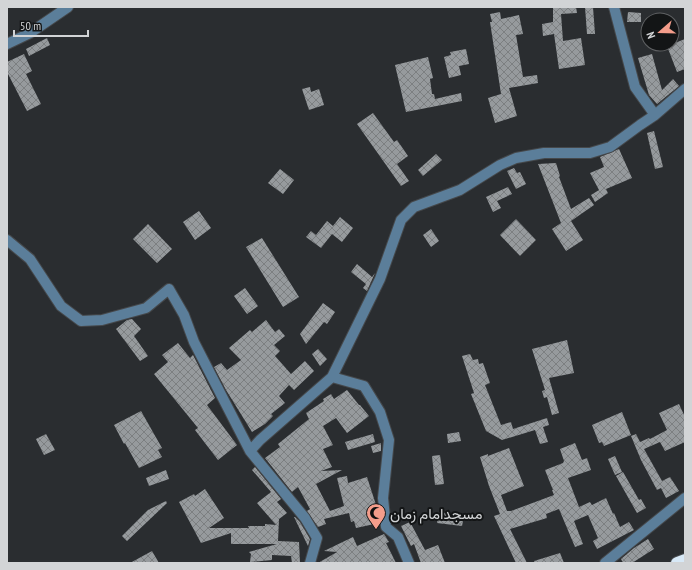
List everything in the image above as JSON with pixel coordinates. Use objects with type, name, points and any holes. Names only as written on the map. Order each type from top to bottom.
[{"type":"highway","points":[[677,563],[685,560]]},
{"type":"street","points":[[7,44],[30,33],[68,7]]},
{"type":"street","points":[[614,7],[635,87],[655,115]]},
{"type":"street","points":[[250,451],[260,440],[332,377],[380,278],[401,220],[414,207],[460,190],[500,165],[516,158],[544,153],[590,154],[610,147],[655,115],[685,89]]},
{"type":"street","points":[[7,240],[30,259],[61,306],[81,321],[102,320],[146,308],[169,289],[184,315],[194,342],[250,451],[305,518],[317,538],[310,563]]},
{"type":"street","points":[[332,377],[364,386],[380,412],[389,440],[383,498],[384,519],[386,527],[398,537],[409,563]]},
{"type":"street","points":[[605,563],[685,498]]},
{"type":"building","points":[[553,7],[576,7],[577,13],[561,14],[563,41],[581,38],[585,65],[559,69],[554,34],[543,36],[542,24],[553,22]]},
{"type":"building","points":[[585,7],[593,7],[595,34],[587,34]]},
{"type":"building","points":[[500,12],[501,19],[519,15],[523,34],[516,35],[523,77],[537,75],[538,83],[509,88],[517,116],[495,123],[488,98],[501,94],[490,14]]},
{"type":"building","points":[[628,12],[640,13],[640,22],[627,22]]},
{"type":"building","points":[[47,38],[50,45],[29,56],[26,49]]},
{"type":"building","points":[[685,39],[685,69],[677,72],[669,52],[680,52],[680,41]]},
{"type":"building","points":[[466,49],[469,64],[459,66],[461,75],[449,78],[444,57],[451,55],[450,52]]},
{"type":"building","points":[[24,54],[32,71],[26,74],[41,104],[27,111],[7,72],[7,62]]},
{"type":"building","points":[[652,54],[662,90],[673,79],[679,86],[657,104],[649,95],[638,58]]},
{"type":"building","points":[[428,57],[433,78],[430,79],[432,94],[434,94],[435,99],[461,93],[462,101],[406,112],[395,65]]},
{"type":"building","points":[[310,87],[311,92],[319,89],[324,105],[309,110],[302,89]]},
{"type":"building","points":[[373,113],[394,142],[397,140],[408,156],[397,164],[409,181],[401,186],[357,124]]},
{"type":"building","points":[[654,131],[663,167],[655,169],[647,133]]},
{"type":"building","points":[[619,149],[632,178],[606,189],[608,193],[595,202],[591,195],[599,190],[590,173],[604,167],[600,157]]},
{"type":"building","points":[[436,154],[442,160],[423,176],[418,170]]},
{"type":"building","points":[[556,163],[559,177],[571,209],[589,198],[594,205],[571,221],[583,240],[566,251],[552,229],[561,223],[538,164]]},
{"type":"building","points":[[514,168],[517,173],[520,172],[526,184],[516,189],[507,171]]},
{"type":"building","points":[[280,169],[294,180],[283,194],[268,183]]},
{"type":"building","points":[[508,187],[512,194],[497,201],[501,208],[493,212],[486,197]]},
{"type":"building","points":[[199,211],[211,228],[195,240],[183,222]]},
{"type":"building","points":[[340,217],[353,228],[342,242],[332,234],[321,248],[306,237],[311,231],[316,235],[327,221],[333,226]]},
{"type":"building","points":[[516,219],[536,240],[520,256],[500,235]]},
{"type":"building","points":[[148,224],[172,249],[157,263],[133,239]]},
{"type":"building","points":[[431,229],[439,241],[431,247],[423,235]]},
{"type":"building","points":[[262,238],[299,297],[283,307],[246,247]]},
{"type":"building","points":[[357,264],[372,277],[375,273],[367,291],[363,288],[366,284],[351,272]]},
{"type":"building","points":[[245,288],[258,306],[247,314],[234,296]]},
{"type":"building","points":[[323,303],[335,312],[327,324],[324,322],[306,344],[300,334]]},
{"type":"building","points":[[132,319],[141,329],[134,336],[148,356],[140,361],[116,329],[127,320]]},
{"type":"building","points":[[266,320],[275,332],[279,329],[285,336],[274,345],[280,351],[275,356],[291,374],[305,361],[314,371],[294,390],[289,385],[279,396],[285,403],[271,414],[273,416],[265,424],[252,432],[226,390],[214,367],[221,363],[227,370],[241,360],[229,348],[250,330],[252,332]]},
{"type":"building","points":[[567,340],[574,373],[549,378],[559,413],[552,415],[547,397],[544,398],[542,391],[545,390],[532,349]]},
{"type":"building","points":[[178,343],[190,358],[193,355],[215,398],[207,405],[237,445],[218,460],[195,430],[198,428],[154,374],[168,362],[162,355]]},
{"type":"building","points":[[318,349],[327,359],[320,366],[312,354]]},
{"type":"building","points":[[470,354],[473,360],[478,359],[479,364],[483,363],[490,383],[485,385],[501,425],[511,422],[513,429],[547,418],[549,425],[543,427],[548,442],[540,444],[535,430],[502,440],[486,431],[471,394],[474,393],[462,356]]},
{"type":"building","points":[[347,390],[369,416],[347,433],[336,418],[323,426],[333,445],[323,449],[332,467],[321,471],[342,470],[316,484],[330,511],[344,506],[337,478],[347,476],[348,483],[367,477],[377,508],[379,523],[356,528],[354,521],[351,522],[349,513],[324,519],[326,524],[318,527],[307,511],[310,509],[298,487],[292,492],[265,458],[280,447],[278,444],[309,419],[306,413],[324,401],[323,399],[331,394],[334,399]]},
{"type":"building","points":[[679,404],[685,417],[685,442],[665,451],[660,442],[644,449],[662,481],[670,477],[679,491],[666,498],[661,488],[657,490],[641,460],[631,436],[636,434],[640,442],[649,438],[650,439],[667,430],[659,413]]},
{"type":"building","points":[[141,411],[162,448],[158,450],[162,457],[139,468],[114,425]]},
{"type":"building","points":[[622,412],[631,435],[604,446],[602,442],[599,443],[592,425]]},
{"type":"building","points":[[459,432],[461,441],[448,443],[447,434]]},
{"type":"building","points":[[46,434],[55,450],[44,455],[36,439]]},
{"type":"building","points":[[373,434],[375,442],[348,450],[345,442]]},
{"type":"building","points":[[381,443],[381,451],[373,453],[371,446]]},
{"type":"building","points":[[575,443],[582,460],[587,458],[591,470],[568,478],[579,507],[590,502],[592,505],[606,498],[620,527],[629,522],[634,530],[597,549],[593,541],[598,538],[588,515],[574,521],[583,544],[575,547],[559,509],[546,514],[547,518],[510,529],[527,563],[516,563],[494,516],[500,514],[480,457],[488,454],[488,456],[509,448],[524,486],[501,495],[507,511],[511,511],[554,495],[545,470],[563,463],[564,461],[560,449]]},
{"type":"building","points":[[440,455],[444,484],[435,485],[432,456]]},
{"type":"building","points":[[615,456],[622,472],[615,475],[608,459]]},
{"type":"building","points":[[255,467],[281,499],[277,502],[287,513],[279,519],[278,541],[299,542],[300,563],[292,563],[291,556],[272,555],[272,560],[250,562],[251,554],[249,552],[277,544],[231,544],[231,533],[201,543],[179,502],[194,494],[195,496],[205,489],[224,518],[209,528],[249,528],[248,526],[265,526],[265,524],[276,525],[257,503],[271,492],[252,470]]},
{"type":"building","points":[[166,470],[169,479],[149,486],[146,478]]},
{"type":"building","points":[[623,472],[639,500],[641,499],[646,508],[637,513],[616,476]]},
{"type":"building","points":[[166,501],[167,503],[127,541],[122,536],[148,510]]},
{"type":"building","points":[[439,512],[464,516],[462,526],[437,523]]},
{"type":"building","points":[[294,517],[300,522],[310,539],[308,546]]},
{"type":"building","points":[[410,522],[425,550],[438,545],[445,563],[421,563],[414,544],[411,546],[401,526]]},
{"type":"building","points":[[384,534],[389,542],[386,543],[396,563],[318,563],[337,552],[324,551],[353,537],[357,546]]},
{"type":"building","points":[[648,539],[654,549],[632,563],[623,563],[621,559]]},
{"type":"building","points":[[152,551],[159,563],[130,563]]},
{"type":"building","points":[[560,553],[564,563],[534,563],[534,561]]},
{"type":"place","name":"مسجدامام زمان","points":[[376,530]]}]
